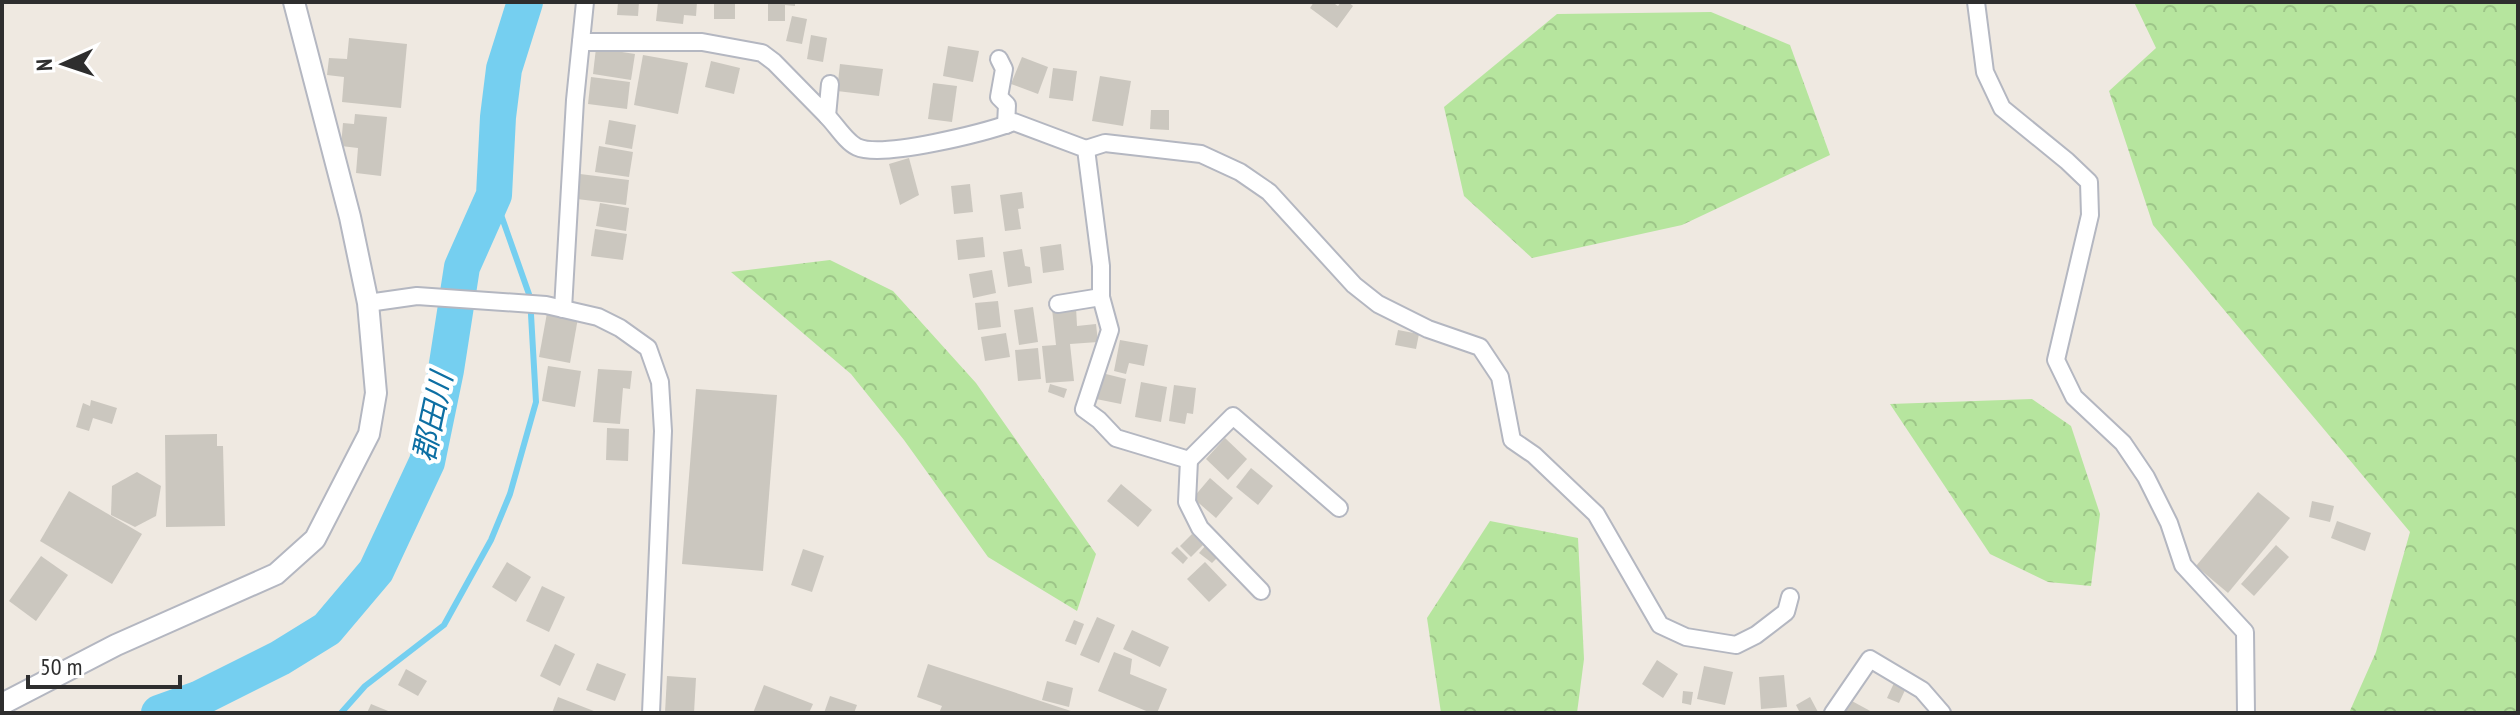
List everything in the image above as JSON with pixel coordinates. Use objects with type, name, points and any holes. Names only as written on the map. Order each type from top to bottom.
[{"type":"street","points":[[2,704],[116,645],[276,574],[315,539],[369,434],[376,393],[368,303],[350,217],[294,2]]},
{"type":"street","points":[[554,307],[585,2]]},
{"type":"street","points":[[1976,2],[1985,72],[2002,108],[2089,182],[2090,215],[2056,360],[2074,397],[2123,443],[2146,477],[2169,523],[2183,565],[2245,632],[2246,713]]},
{"type":"street","points":[[581,42],[702,42],[762,53],[855,147],[876,152],[985,132],[1014,122],[1086,149],[1105,143],[1201,154],[1240,172],[1269,192],[1354,285],[1378,304],[1428,329],[1480,347],[1500,377],[1512,440],[1534,455],[1596,514],[1660,625],[1686,637],[1736,645],[1756,635],[1786,612],[1790,597]]},
{"type":"street","points":[[999,59],[1004,69],[999,97],[1007,105],[1006,125]]},
{"type":"street","points":[[827,116],[830,84]]},
{"type":"street","points":[[1086,149],[1101,266],[1101,297],[1110,330],[1084,409],[1116,438],[1189,460]]},
{"type":"street","points":[[368,303],[417,296],[554,307],[598,317],[648,348],[660,382],[663,431],[651,713]]},
{"type":"street","points":[[1058,304],[1101,297]]},
{"type":"street","points":[[1261,591],[1200,528],[1187,502],[1189,460],[1233,416],[1339,508]]},
{"type":"street","points":[[1833,713],[1870,659],[1922,690],[1942,713]]},
{"type":"green space","points":[[2134,2],[2518,2],[2518,713],[2349,713],[2376,652],[2410,532],[2153,225],[2109,91],[2156,48]]},
{"type":"green space","points":[[1711,12],[1790,45],[1830,155],[1682,225],[1532,258],[1464,196],[1444,107],[1557,14]]},
{"type":"green space","points":[[830,260],[893,291],[976,383],[1096,554],[1077,611],[988,557],[904,440],[851,374],[731,272]]},
{"type":"green space","points":[[2032,399],[2071,426],[2100,514],[2091,586],[2048,582],[1990,554],[1890,404]]},
{"type":"green space","points":[[1490,521],[1578,538],[1584,659],[1577,713],[1441,713],[1427,618]]},
{"type":"building","points":[[618,2],[639,2],[638,16],[617,15]]},
{"type":"building","points":[[658,2],[697,2],[696,16],[684,15],[683,24],[656,21]]},
{"type":"building","points":[[714,2],[735,2],[735,19],[714,19]]},
{"type":"building","points":[[768,2],[795,2],[795,6],[785,5],[785,21],[768,21]]},
{"type":"building","points":[[1314,2],[1332,2],[1338,6],[1341,2],[1348,2],[1353,6],[1337,28],[1310,8]]},
{"type":"building","points":[[792,16],[807,19],[802,44],[786,41]]},
{"type":"building","points":[[811,35],[827,38],[823,62],[807,59]]},
{"type":"building","points":[[349,38],[407,44],[401,108],[342,102],[344,77],[327,75],[329,58],[347,59]]},
{"type":"building","points":[[948,46],[979,51],[973,82],[943,76]]},
{"type":"building","points":[[596,48],[635,54],[631,80],[593,74]]},
{"type":"building","points":[[643,55],[688,63],[678,114],[634,105]]},
{"type":"building","points":[[1022,57],[1048,67],[1038,94],[1011,84]]},
{"type":"building","points":[[711,61],[740,68],[734,94],[705,87]]},
{"type":"building","points":[[840,64],[883,69],[879,96],[837,91]]},
{"type":"building","points":[[1053,68],[1077,71],[1073,101],[1049,98]]},
{"type":"building","points":[[1100,76],[1131,81],[1123,126],[1092,121]]},
{"type":"building","points":[[591,77],[630,82],[627,109],[588,104]]},
{"type":"building","points":[[933,83],[957,86],[952,122],[928,119]]},
{"type":"building","points":[[1151,110],[1169,110],[1169,130],[1150,129]]},
{"type":"building","points":[[355,114],[387,117],[381,176],[356,173],[358,148],[341,146],[343,123],[354,124]]},
{"type":"building","points":[[609,120],[636,125],[632,149],[605,144]]},
{"type":"building","points":[[599,146],[633,152],[629,177],[595,172]]},
{"type":"building","points":[[909,158],[919,195],[900,205],[889,164]]},
{"type":"building","points":[[580,174],[629,180],[626,205],[577,199]]},
{"type":"building","points":[[970,184],[973,212],[954,214],[951,186]]},
{"type":"building","points":[[1022,192],[1024,208],[1018,209],[1021,229],[1005,231],[1000,195]]},
{"type":"building","points":[[600,203],[629,208],[626,231],[596,226]]},
{"type":"building","points":[[595,229],[627,234],[623,260],[591,256]]},
{"type":"building","points":[[983,237],[985,257],[958,260],[956,240]]},
{"type":"building","points":[[1061,244],[1064,270],[1043,273],[1040,247]]},
{"type":"building","points":[[1022,249],[1025,266],[1030,267],[1032,283],[1008,287],[1003,252]]},
{"type":"building","points":[[992,270],[996,293],[973,298],[969,274]]},
{"type":"building","points":[[998,301],[1001,327],[978,330],[975,303]]},
{"type":"building","points":[[1033,307],[1038,342],[1019,345],[1014,310]]},
{"type":"building","points":[[1076,307],[1077,326],[1096,324],[1098,342],[1070,344],[1074,381],[1046,383],[1042,346],[1056,345],[1052,309]]},
{"type":"building","points":[[547,313],[578,318],[570,363],[539,357]]},
{"type":"building","points":[[1398,330],[1419,334],[1416,349],[1395,345]]},
{"type":"building","points":[[1006,333],[1010,357],[985,361],[981,337]]},
{"type":"building","points":[[1120,340],[1148,345],[1144,366],[1129,363],[1126,374],[1114,371]]},
{"type":"building","points":[[1038,348],[1041,379],[1018,381],[1015,350]]},
{"type":"building","points":[[548,366],[581,371],[575,407],[542,401]]},
{"type":"building","points":[[598,369],[632,371],[630,389],[623,388],[620,424],[593,422]]},
{"type":"building","points":[[1102,373],[1126,379],[1121,404],[1096,399]]},
{"type":"building","points":[[1141,382],[1167,387],[1161,422],[1135,417]]},
{"type":"building","points":[[1050,384],[1067,389],[1064,398],[1048,392]]},
{"type":"building","points":[[1174,385],[1196,388],[1193,414],[1187,413],[1185,424],[1169,421]]},
{"type":"building","points":[[696,389],[777,395],[763,571],[682,564]]},
{"type":"building","points":[[91,400],[117,408],[112,424],[93,418],[89,431],[76,427],[83,403],[90,406]]},
{"type":"building","points":[[607,428],[629,429],[628,461],[606,460]]},
{"type":"building","points":[[217,434],[217,446],[223,446],[225,526],[166,527],[165,435]]},
{"type":"building","points":[[1225,438],[1247,459],[1228,480],[1206,459]]},
{"type":"building","points":[[1251,468],[1273,486],[1258,505],[1236,487]]},
{"type":"building","points":[[137,472],[161,486],[156,516],[135,527],[111,515],[112,486]]},
{"type":"building","points":[[1210,478],[1233,498],[1216,518],[1193,498]]},
{"type":"building","points":[[1121,484],[1152,510],[1138,527],[1107,501]]},
{"type":"building","points":[[69,491],[142,534],[112,584],[40,541]]},
{"type":"building","points":[[2258,492],[2290,518],[2228,593],[2196,566]]},
{"type":"building","points":[[2312,501],[2334,506],[2330,522],[2309,517]]},
{"type":"building","points":[[2337,521],[2371,533],[2365,551],[2331,538]]},
{"type":"building","points":[[1192,534],[1203,545],[1191,557],[1180,546]]},
{"type":"building","points":[[1206,545],[1218,557],[1212,563],[1199,553]]},
{"type":"building","points":[[2276,545],[2289,557],[2254,596],[2241,584]]},
{"type":"building","points":[[1177,547],[1188,558],[1183,564],[1171,553]]},
{"type":"building","points":[[803,549],[824,556],[812,592],[791,585]]},
{"type":"building","points":[[41,556],[68,575],[36,621],[9,601]]},
{"type":"building","points":[[507,562],[531,577],[516,602],[492,587]]},
{"type":"building","points":[[1205,562],[1227,585],[1209,602],[1187,579]]},
{"type":"building","points":[[542,586],[565,597],[549,632],[526,621]]},
{"type":"building","points":[[1097,617],[1115,625],[1099,663],[1080,655]]},
{"type":"building","points":[[1074,620],[1084,624],[1076,645],[1065,641]]},
{"type":"building","points":[[1132,630],[1169,647],[1160,667],[1123,649]]},
{"type":"building","points":[[555,644],[575,654],[560,686],[540,676]]},
{"type":"building","points":[[1114,652],[1132,659],[1130,674],[1167,689],[1157,713],[1098,691]]},
{"type":"building","points":[[1657,660],[1678,674],[1663,698],[1642,684]]},
{"type":"building","points":[[597,663],[626,674],[615,701],[586,690]]},
{"type":"building","points":[[928,664],[1074,713],[939,713],[942,706],[917,697]]},
{"type":"building","points":[[1704,666],[1733,672],[1725,705],[1697,699]]},
{"type":"building","points":[[406,669],[427,681],[418,696],[398,685]]},
{"type":"building","points":[[1784,675],[1787,707],[1761,709],[1759,677]]},
{"type":"building","points":[[667,676],[696,678],[694,713],[665,713]]},
{"type":"building","points":[[1047,681],[1073,688],[1069,707],[1042,700]]},
{"type":"building","points":[[1894,683],[1906,688],[1899,703],[1887,698]]},
{"type":"building","points":[[764,685],[813,704],[809,713],[753,713]]},
{"type":"building","points":[[1683,691],[1693,692],[1691,705],[1682,703]]},
{"type":"building","points":[[830,696],[857,705],[854,713],[824,713]]},
{"type":"building","points":[[558,697],[599,713],[552,713]]},
{"type":"building","points":[[1810,697],[1818,712],[1800,713],[1796,705]]},
{"type":"building","points":[[1850,700],[1874,713],[1843,713]]},
{"type":"building","points":[[371,704],[393,713],[367,713]]},
{"type":"waterway","name":"郡田川","points":[[159,713],[198,699],[280,658],[327,629],[376,571],[427,462],[446,370],[462,267],[494,195],[504,69],[525,2]]},
{"type":"waterway","points":[[341,713],[365,686],[444,625],[491,540],[510,494],[536,402],[530,297],[494,195]]}]
